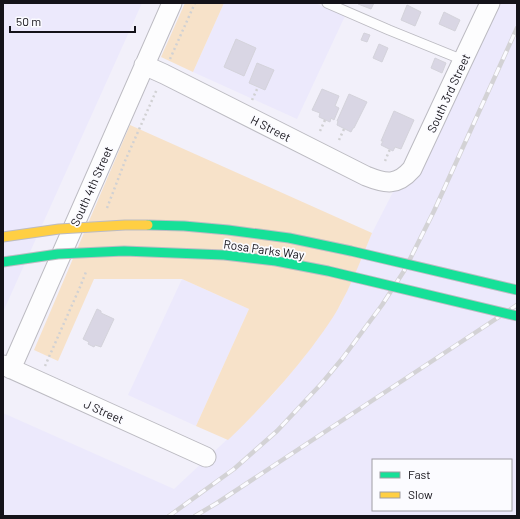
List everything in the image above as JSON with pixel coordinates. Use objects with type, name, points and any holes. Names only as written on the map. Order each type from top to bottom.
[{"type":"highway","name":"Rosa Parks Way","points":[[3,237],[59,229],[125,225],[184,226],[228,230],[289,238],[517,290]]},
{"type":"highway","name":"Rosa Parks Way","points":[[3,262],[58,254],[124,251],[224,255],[276,261],[328,271],[517,316]]},
{"type":"street","name":"South 4th Street","points":[[7,367],[172,3]]},
{"type":"street","name":"South 3rd Street","points":[[400,180],[412,168],[418,159],[490,3]]},
{"type":"street","name":"H Street","points":[[144,65],[366,176],[385,182],[400,180]]},
{"type":"street","name":"J Street","points":[[7,367],[206,457]]},
{"type":"lane","points":[[327,3],[463,60]]},
{"type":"path","points":[[170,59],[195,3]]},
{"type":"path","points":[[252,101],[258,86]]},
{"type":"path","points":[[320,131],[325,120]]},
{"type":"path","points":[[339,140],[344,129]]},
{"type":"path","points":[[384,161],[390,149]]},
{"type":"shaded area","points":[[3,3],[142,3],[3,312]]},
{"type":"shaded area","points":[[185,3],[224,3],[193,72],[161,57]]},
{"type":"shaded area","points":[[224,3],[315,3],[345,16],[297,119],[193,72]]},
{"type":"shaded area","points":[[490,3],[517,3],[517,516],[3,516],[3,413],[174,489],[249,419],[275,392],[305,356],[341,304],[372,233]]},
{"type":"shaded area","points":[[130,125],[372,233],[350,286],[327,326],[312,347],[282,383],[261,407],[228,440],[196,426],[249,309],[182,279],[94,279],[58,361],[34,350]]},
{"type":"shaded area","points":[[182,279],[249,309],[196,426],[128,395]]},
{"type":"building","points":[[358,3],[374,3],[371,9]]},
{"type":"building","points":[[407,5],[421,12],[415,26],[401,20]]},
{"type":"building","points":[[444,12],[460,20],[455,31],[439,24]]},
{"type":"building","points":[[364,33],[370,35],[367,42],[361,40]]},
{"type":"building","points":[[236,39],[256,48],[244,76],[224,67]]},
{"type":"building","points":[[379,44],[388,48],[382,62],[373,58]]},
{"type":"building","points":[[435,58],[446,63],[442,73],[431,68]]},
{"type":"building","points":[[257,63],[274,70],[265,90],[249,83]]},
{"type":"building","points":[[322,89],[339,96],[335,106],[339,108],[334,120],[331,118],[330,122],[319,117],[320,113],[312,110]]},
{"type":"building","points":[[349,94],[367,102],[351,132],[337,125],[337,121]]},
{"type":"building","points":[[394,111],[414,120],[401,149],[395,147],[393,151],[381,145],[383,141],[381,141]]},
{"type":"building","points":[[97,309],[101,311],[101,313],[114,319],[101,347],[95,345],[94,347],[83,339]]},
{"type":"railway","points":[[169,516],[234,469],[277,431],[322,383],[342,359],[382,305],[404,271],[434,211],[517,28]]},
{"type":"railway","points":[[195,516],[517,305]]},
{"type":"traffic: fast","points":[[148,225],[184,226],[228,230],[289,238],[517,290]]},
{"type":"traffic: fast","points":[[3,262],[58,254],[124,251],[224,255],[276,261],[328,271],[517,316]]},
{"type":"traffic: slow","points":[[3,237],[59,229],[148,225]]}]
